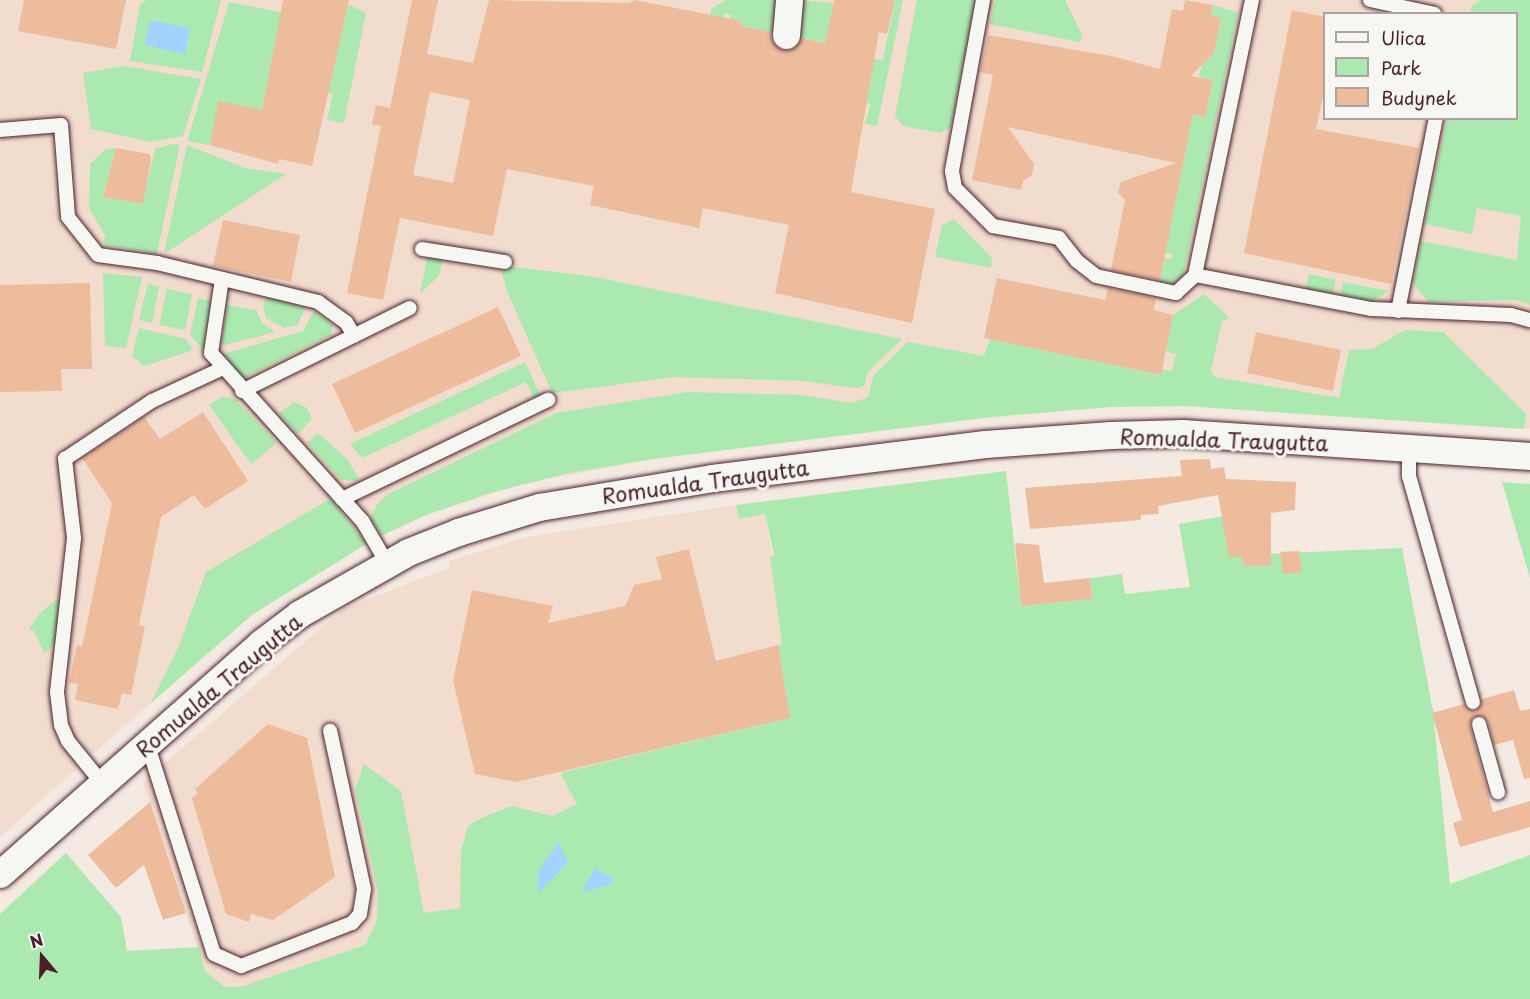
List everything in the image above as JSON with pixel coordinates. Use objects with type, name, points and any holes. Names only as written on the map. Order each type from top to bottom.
[{"type":"street","points":[[786,35],[789,0]]},
{"type":"street","name":"Romualda Traugutta","points":[[0,874],[272,634],[315,604],[387,563],[458,532],[590,496],[985,444],[1183,433],[1530,456]]},
{"type":"lane","points":[[983,0],[952,171],[956,188],[993,226],[1059,238],[1096,276],[1176,293],[1195,275],[1252,0]]},
{"type":"lane","points":[[1370,0],[1426,12]]},
{"type":"lane","points":[[1398,312],[1436,120]]},
{"type":"lane","points":[[0,130],[61,125],[68,217],[98,255],[222,279],[318,302],[346,322],[354,336]]},
{"type":"lane","points":[[422,249],[505,262]]},
{"type":"lane","points":[[1195,275],[1398,312],[1511,315],[1530,320]]},
{"type":"lane","points":[[222,279],[211,353],[221,369],[342,499],[375,539],[387,563]]},
{"type":"lane","points":[[242,391],[410,308]]},
{"type":"lane","points":[[102,783],[68,741],[61,725],[57,692],[74,538],[65,459],[153,401],[221,369]]},
{"type":"lane","points":[[342,499],[548,400]]},
{"type":"lane","points":[[1409,448],[1409,476],[1473,702]]},
{"type":"lane","points":[[1479,724],[1498,792]]},
{"type":"lane","points":[[147,744],[214,954],[241,966],[352,923],[360,914],[364,890],[330,731]]},
{"type":"shaded area","points":[[0,0],[1530,0],[1530,429],[1185,406],[1110,407],[992,417],[653,459],[521,484],[426,515],[351,551],[281,594],[234,629],[0,837]]},
{"type":"shaded area","points":[[736,505],[739,519],[765,513],[802,737],[443,999],[208,999],[197,947],[143,782],[344,608],[449,568],[449,561],[526,537]]},
{"type":"green space","points":[[147,0],[221,0],[202,72],[130,61],[140,4]]},
{"type":"green space","points":[[727,0],[781,0],[777,33],[740,26],[741,21],[730,19],[731,15],[725,13],[724,18],[710,15],[712,8]]},
{"type":"green space","points":[[797,0],[833,3],[828,43],[792,36]]},
{"type":"green space","points":[[895,0],[903,0],[877,126],[865,124],[871,104],[865,102],[874,59],[883,60]]},
{"type":"green space","points":[[917,0],[976,0],[951,127],[940,133],[903,126],[895,116]]},
{"type":"green space","points":[[995,0],[1065,0],[1082,35],[1080,42],[990,24]]},
{"type":"green space","points":[[1481,0],[1530,0],[1530,305],[1516,300],[1429,302],[1413,283],[1421,241],[1517,260],[1521,216],[1477,208],[1472,234],[1424,224],[1447,120],[1518,120],[1518,12],[1470,12],[1472,6]]},
{"type":"green space","points":[[229,2],[304,17],[276,37],[262,110],[219,102],[210,145],[190,142],[188,139]]},
{"type":"green space","points":[[348,4],[366,13],[344,123],[327,120],[333,94],[328,93]]},
{"type":"green space","points":[[1213,5],[1238,13],[1183,276],[1174,283],[1160,282],[1164,258],[1171,259],[1172,254],[1165,253],[1193,114],[1205,117],[1213,80],[1199,77],[1202,65],[1214,53],[1221,19],[1211,16]]},
{"type":"green space","points":[[123,66],[201,79],[183,136],[151,142],[91,129],[83,73]]},
{"type":"green space","points":[[172,144],[180,145],[157,254],[106,245],[103,241],[106,237],[89,208],[90,164],[106,149],[116,148],[103,196],[142,204],[155,149]]},
{"type":"green space","points":[[187,145],[245,168],[286,174],[164,254]]},
{"type":"green space","points":[[954,219],[992,258],[991,268],[935,257],[942,225]]},
{"type":"green space","points":[[428,254],[443,257],[439,276],[420,293]]},
{"type":"green space","points":[[505,266],[589,276],[902,339],[868,372],[864,386],[857,388],[802,381],[675,377],[552,393],[506,289],[502,271]]},
{"type":"green space","points":[[103,273],[142,277],[126,348],[105,346]]},
{"type":"green space","points":[[1309,274],[1336,280],[1333,294],[1306,289]]},
{"type":"green space","points":[[1343,282],[1389,291],[1371,302],[1340,296]]},
{"type":"green space","points":[[148,283],[159,287],[152,323],[139,320]]},
{"type":"green space","points":[[167,289],[192,294],[185,330],[159,325]]},
{"type":"green space","points":[[1204,294],[1230,318],[1222,321],[1211,371],[1215,377],[1339,398],[1349,350],[1372,349],[1405,330],[1443,332],[1526,414],[1524,429],[1185,406],[1110,407],[992,417],[653,459],[569,473],[490,493],[426,515],[382,535],[370,518],[378,503],[388,494],[556,413],[688,392],[802,395],[852,403],[868,397],[874,375],[908,342],[984,356],[990,339],[1160,375],[1162,369],[1172,371],[1176,354],[1166,351],[1173,315]]},
{"type":"green space","points":[[268,295],[306,308],[297,325],[284,328],[266,318],[263,304]]},
{"type":"green space","points":[[198,298],[212,301],[203,350],[190,335]]},
{"type":"green space","points":[[227,305],[256,310],[262,323],[276,332],[221,346]]},
{"type":"green space","points":[[314,311],[333,325],[331,335],[243,378],[223,354],[303,331]]},
{"type":"green space","points":[[139,328],[186,339],[193,350],[144,366],[132,356]]},
{"type":"green space","points":[[525,362],[541,397],[535,400],[526,382],[362,458],[350,444]]},
{"type":"green space","points":[[222,397],[235,399],[277,443],[251,464],[209,405]]},
{"type":"green space","points":[[294,402],[307,408],[312,419],[298,434],[279,413]]},
{"type":"green space","points":[[318,433],[348,460],[360,481],[341,480],[307,443]]},
{"type":"green space","points":[[1006,471],[1021,606],[1092,599],[1090,578],[1122,574],[1125,594],[1190,587],[1179,524],[1235,514],[1243,555],[1402,548],[1433,711],[1450,884],[1530,855],[1530,999],[0,999],[0,914],[66,853],[121,917],[127,951],[199,947],[205,971],[224,987],[241,987],[365,945],[377,921],[378,892],[355,789],[364,764],[401,791],[424,913],[460,908],[461,851],[468,826],[479,819],[512,806],[552,816],[577,804],[561,775],[564,772],[790,718],[778,645],[782,644],[770,556],[774,555],[765,514],[739,519],[736,505]]},
{"type":"green space","points":[[1502,482],[1530,484],[1530,578]]},
{"type":"green space","points":[[330,499],[368,543],[253,614],[151,703],[178,648],[206,572]]},
{"type":"green space","points":[[63,594],[56,644],[44,653],[34,631],[29,629],[40,613]]},
{"type":"water","points":[[150,20],[190,28],[185,54],[145,45]]},
{"type":"water","points":[[558,842],[568,862],[539,893],[537,874]]},
{"type":"water","points":[[595,868],[614,879],[611,884],[581,893]]},
{"type":"building","points":[[24,0],[126,0],[116,49],[18,31]]},
{"type":"building","points":[[283,0],[349,0],[312,166],[279,159],[278,164],[210,145],[218,101],[262,110]]},
{"type":"building","points":[[412,0],[438,0],[427,54],[473,63],[489,0],[629,3],[635,0],[741,21],[740,26],[770,32],[772,42],[785,51],[793,49],[801,38],[825,43],[834,0],[895,0],[887,34],[879,32],[851,192],[935,209],[912,323],[775,293],[789,225],[703,208],[699,228],[590,205],[594,186],[507,169],[493,236],[400,218],[383,300],[347,293],[381,126],[372,124],[376,105],[390,108]],"holes":[[[430,92],[470,100],[453,183],[413,175]]]},
{"type":"building","points":[[1185,0],[1213,5],[1211,16],[1221,18],[1214,53],[1191,76],[1213,80],[1205,117],[1193,114],[1160,280],[1111,270],[1125,200],[1118,193],[1121,182],[1176,163],[1008,127],[1034,164],[1032,175],[1023,181],[1021,190],[972,180],[993,75],[980,72],[988,35],[1111,56],[1160,69],[1172,9],[1183,11]]},
{"type":"building","points":[[1292,10],[1323,17],[1323,97],[1316,129],[1419,148],[1391,284],[1244,253]]},
{"type":"building","points":[[116,148],[149,154],[151,160],[143,204],[103,197]]},
{"type":"building","points":[[223,220],[300,235],[291,282],[213,266]]},
{"type":"building","points":[[997,278],[1105,300],[1108,288],[1156,298],[1154,310],[1173,315],[1161,375],[984,338]]},
{"type":"building","points":[[90,283],[92,369],[61,369],[62,391],[0,392],[0,285]]},
{"type":"building","points":[[498,307],[521,356],[355,433],[332,384]]},
{"type":"building","points":[[1256,332],[1341,350],[1333,391],[1247,373]]},
{"type":"building","points":[[203,412],[248,481],[205,509],[194,495],[161,517],[139,625],[145,626],[131,695],[122,693],[118,709],[75,700],[78,684],[69,683],[77,645],[82,647],[112,503],[82,458],[144,417],[160,439]]},
{"type":"building","points":[[1210,459],[1211,469],[1224,467],[1226,479],[1296,482],[1295,510],[1271,513],[1271,565],[1244,566],[1242,556],[1229,558],[1218,495],[1158,506],[1159,514],[1141,515],[1141,520],[1030,529],[1025,488],[1182,476],[1180,460]]},
{"type":"building","points":[[1015,543],[1039,545],[1044,583],[1090,578],[1092,599],[1021,606]]},
{"type":"building","points":[[689,549],[716,661],[778,645],[790,718],[516,782],[475,774],[453,681],[472,590],[553,606],[548,623],[625,606],[634,585],[662,579],[656,557]]},
{"type":"building","points":[[1299,551],[1302,572],[1283,574],[1280,552]]},
{"type":"building","points":[[1514,690],[1520,711],[1530,709],[1530,778],[1524,779],[1513,740],[1494,745],[1488,722],[1482,716],[1473,717],[1470,726],[1493,812],[1530,801],[1530,827],[1460,847],[1453,823],[1462,820],[1432,713],[1464,704],[1475,711],[1482,699]]},
{"type":"building","points":[[268,724],[307,738],[335,877],[273,920],[251,914],[249,922],[226,914],[192,798],[198,793],[195,789]]},
{"type":"building","points":[[150,802],[186,913],[163,920],[144,865],[116,888],[88,855]]}]
